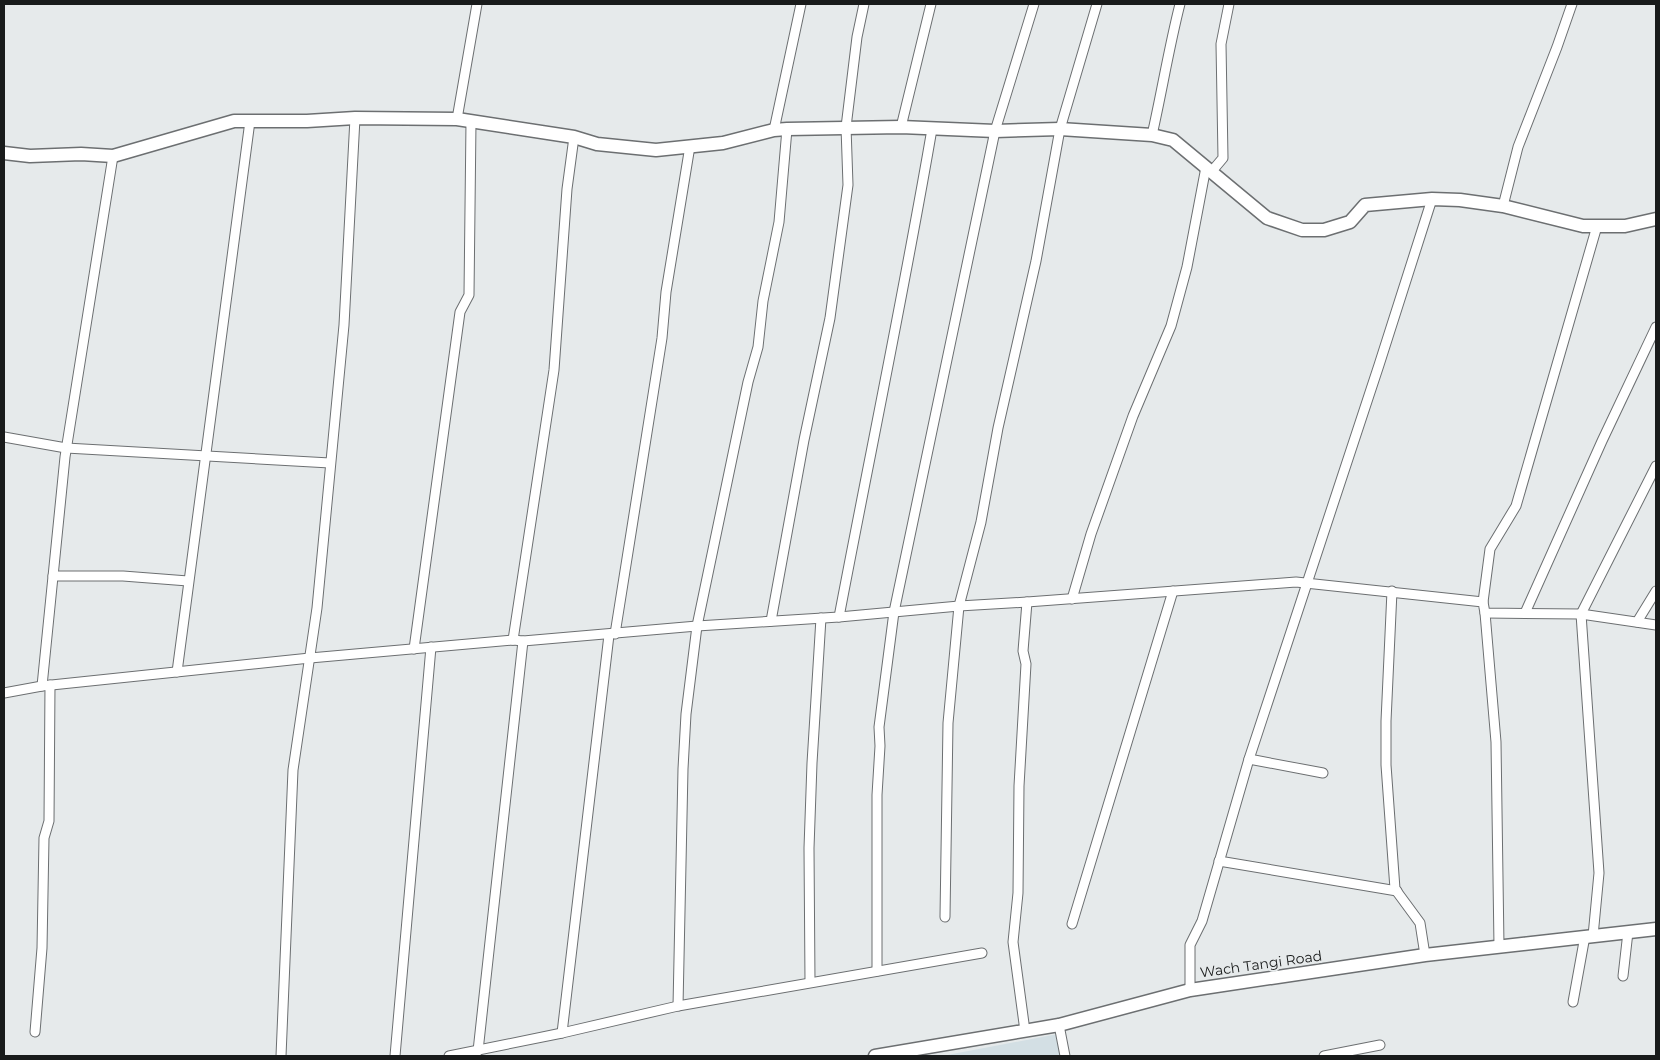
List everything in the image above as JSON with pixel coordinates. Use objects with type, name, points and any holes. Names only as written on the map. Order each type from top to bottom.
[{"type":"street","points":[[457,119],[476,4]]},
{"type":"street","points":[[774,130],[801,4]]},
{"type":"street","points":[[771,621],[804,440],[830,318],[848,184],[846,128],[857,37],[864,4]]},
{"type":"street","points":[[901,127],[931,4]]},
{"type":"street","points":[[877,971],[879,727],[894,612],[995,131],[1034,4]]},
{"type":"street","points":[[945,918],[948,722],[959,606],[981,522],[998,428],[1036,260],[1060,129],[1097,4]]},
{"type":"street","points":[[1152,135],[1165,80],[1172,34],[1180,4]]},
{"type":"street","points":[[1072,599],[1091,534],[1133,416],[1171,326],[1187,267],[1209,169],[1223,158],[1221,44],[1229,4]]},
{"type":"street","points":[[1502,206],[1518,147],[1572,4]]},
{"type":"street","points":[[281,1056],[293,770],[317,608],[344,325],[355,118]]},
{"type":"street","points":[[4,153],[30,156],[113,156],[234,121],[307,122],[355,118],[457,119],[574,137],[597,144],[656,150],[723,143],[774,130],[787,129],[901,127],[995,131],[1060,129],[1152,135],[1173,140],[1267,218],[1302,230],[1324,230],[1350,222],[1365,205],[1432,199],[1460,200],[1502,206],[1583,226],[1625,226],[1656,219]]},
{"type":"street","points":[[177,672],[250,121]]},
{"type":"street","points":[[414,649],[460,311],[469,294],[471,122]]},
{"type":"street","points":[[678,1006],[686,714],[697,626],[748,382],[758,347],[763,301],[779,222],[787,129]]},
{"type":"street","points":[[839,617],[896,332],[932,129]]},
{"type":"street","points":[[513,640],[554,370],[567,189],[574,137]]},
{"type":"street","points":[[562,1034],[612,634],[659,356],[666,292],[690,146]]},
{"type":"street","points":[[35,1032],[42,948],[44,838],[48,821],[46,686],[53,576],[66,448],[113,156]]},
{"type":"street","points":[[1190,990],[1190,946],[1202,921],[1249,759],[1432,199]]},
{"type":"street","points":[[1499,946],[1496,742],[1483,602],[1490,549],[1516,506],[1597,226]]},
{"type":"street","points":[[1525,613],[1602,441],[1656,327]]},
{"type":"street","points":[[4,437],[66,448],[330,463]]},
{"type":"street","points":[[1573,1002],[1589,936],[1599,873],[1581,614],[1656,466]]},
{"type":"street","points":[[53,576],[123,576],[188,581]]},
{"type":"street","points":[[4,693],[46,686],[430,647],[1296,582],[1483,602]]},
{"type":"street","points":[[1072,924],[1173,591]]},
{"type":"street","points":[[1392,591],[1386,721],[1386,765],[1395,889],[1420,923],[1425,955]]},
{"type":"street","points":[[1637,622],[1656,591]]},
{"type":"street","points":[[1025,1031],[1013,942],[1018,893],[1019,786],[1026,664],[1023,651],[1027,602]]},
{"type":"street","points":[[1485,613],[1581,614],[1656,624]]},
{"type":"street","points":[[810,982],[809,848],[821,618]]},
{"type":"street","points":[[478,1051],[523,641]]},
{"type":"street","points":[[394,1056],[430,647]]},
{"type":"street","points":[[1249,759],[1323,773]]},
{"type":"street","points":[[1219,862],[1397,891]]},
{"type":"street","name":"Wach Tangi Road","points":[[875,1056],[1059,1025],[1190,990],[1425,955],[1656,929]]},
{"type":"street","points":[[1623,976],[1628,932]]},
{"type":"street","points":[[449,1056],[478,1051],[494,1052],[678,1006],[982,953]]},
{"type":"street","points":[[1059,1025],[1065,1056]]},
{"type":"street","points":[[1324,1056],[1380,1045]]},
{"type":"shaded area","points":[[1063,1033],[1068,1056],[942,1056]]}]
